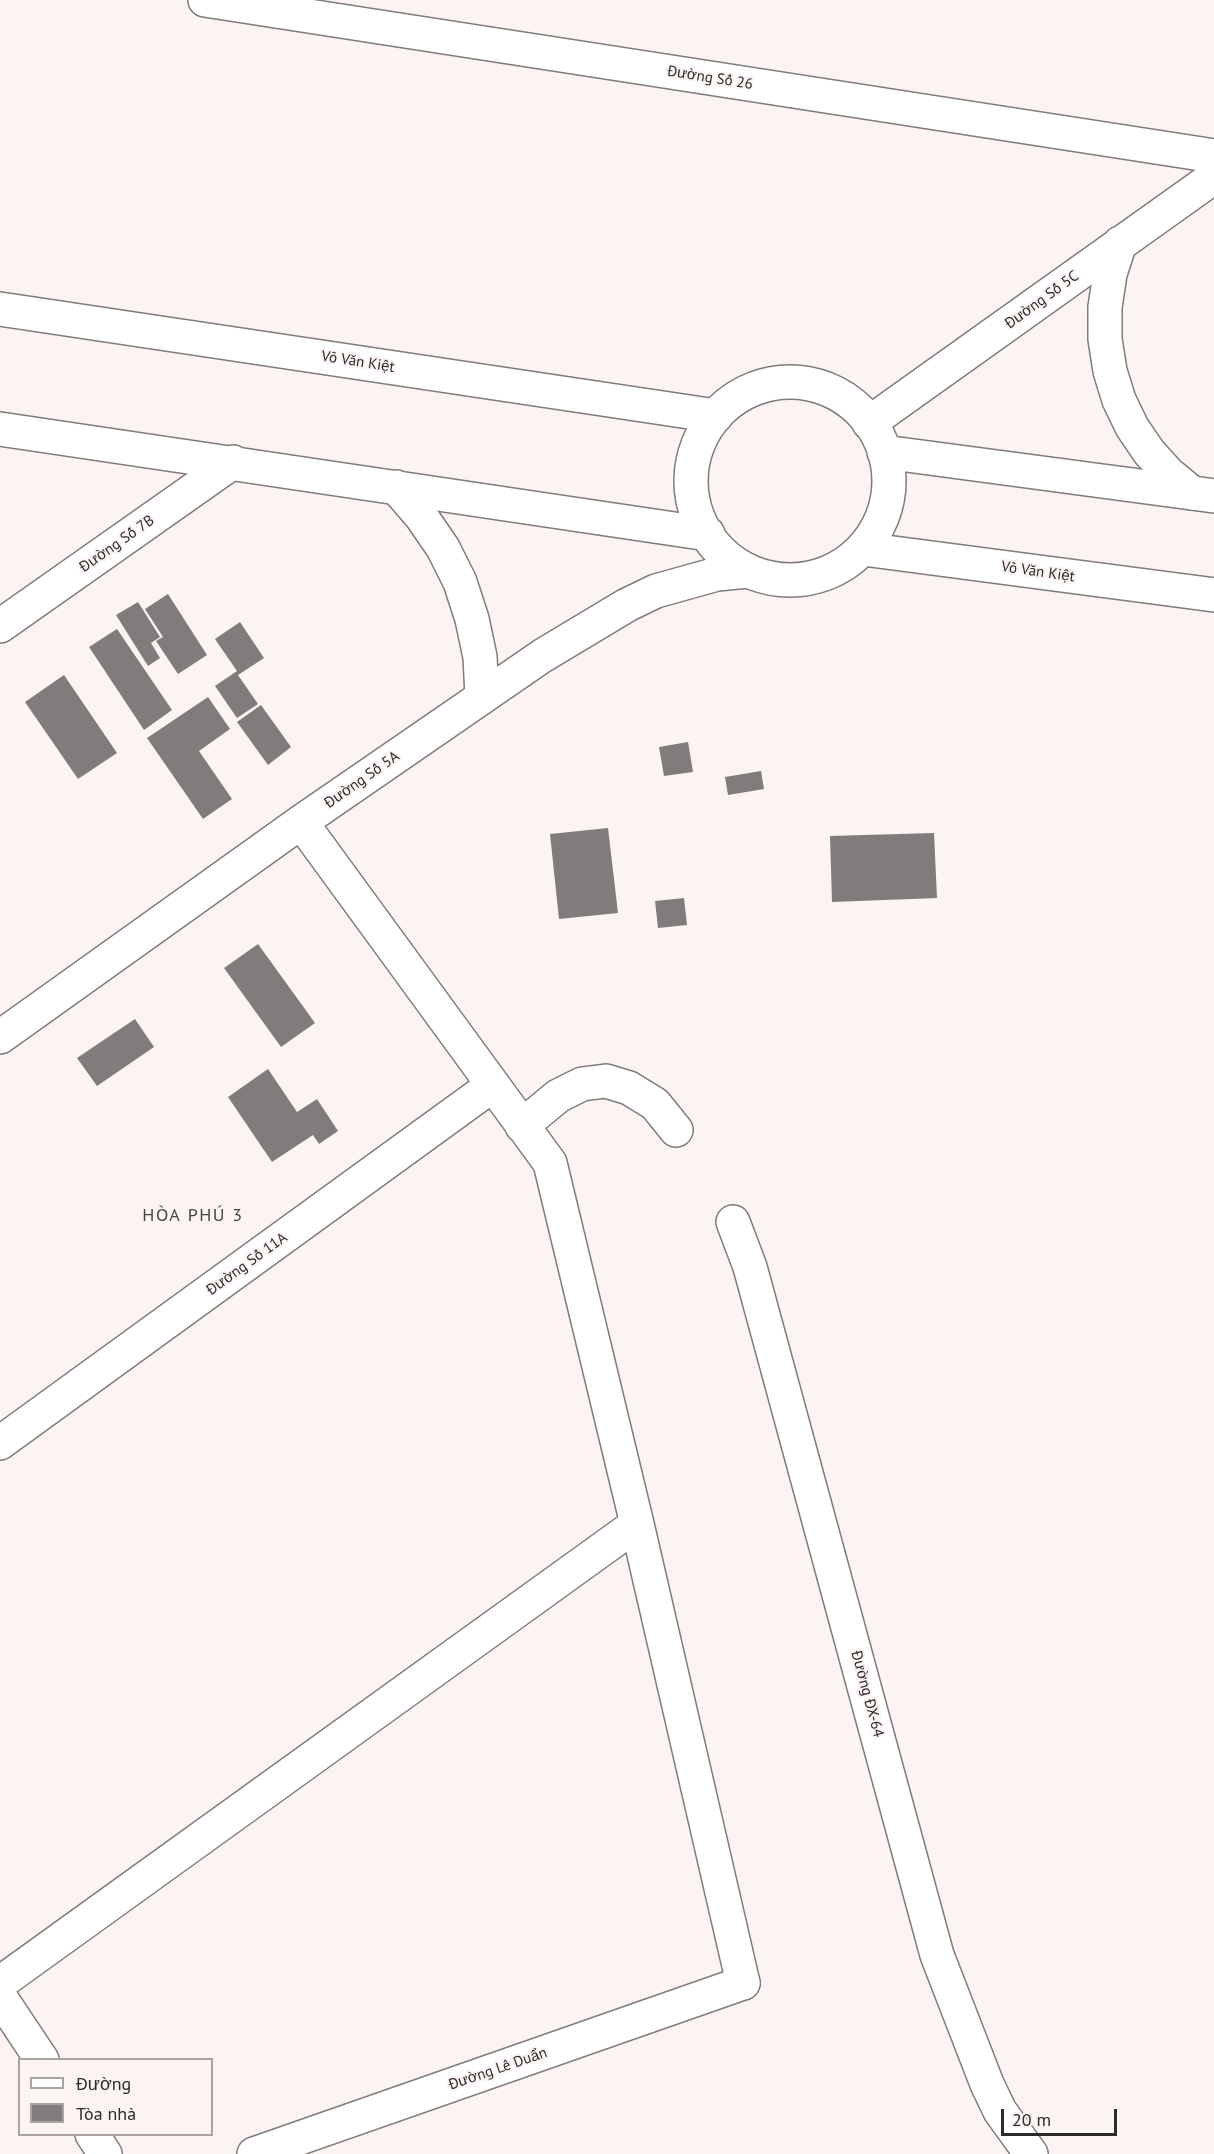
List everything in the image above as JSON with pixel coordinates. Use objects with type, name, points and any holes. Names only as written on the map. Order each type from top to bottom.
[{"type":"street","name":"Đường Số 26","points":[[221,1],[1214,156]]},
{"type":"street","name":"Đường Số 5C","points":[[869,423],[1214,177]]},
{"type":"street","points":[[1120,243],[1110,274],[1105,307],[1105,339],[1110,371],[1119,400],[1143,444],[1169,474],[1203,495]]},
{"type":"street","name":"Võ Văn Kiệt","points":[[0,309],[716,416]]},
{"type":"street","points":[[796,382],[830,390],[858,408],[869,423],[877,433],[888,462],[889,493],[880,523],[863,549],[838,567],[809,578],[778,579],[748,571],[720,551],[700,523],[690,490],[693,456],[707,425],[731,400],[762,385],[796,382]]},
{"type":"street","points":[[0,429],[708,534]]},
{"type":"street","points":[[884,452],[1203,495]]},
{"type":"street","name":"Đường Số 7B","points":[[0,626],[233,462]]},
{"type":"street","points":[[396,487],[421,516],[443,548],[460,582],[472,619],[480,657],[482,696]]},
{"type":"street","name":"Võ Văn Kiệt","points":[[863,549],[1214,595]]},
{"type":"street","name":"Đường Số 5A","points":[[0,1037],[301,822],[542,656],[627,605],[656,591],[717,574],[748,571]]},
{"type":"street","points":[[0,1983],[637,1524],[550,1163],[301,822]]},
{"type":"street","points":[[522,1126],[558,1096],[582,1084],[606,1081],[629,1088],[655,1104],[676,1130]]},
{"type":"street","name":"Đường Số 11A","points":[[0,1443],[493,1085]]},
{"type":"street","name":"Đường ĐX-64","points":[[733,1222],[753,1278],[938,1955],[987,2084],[1000,2110],[1031,2154]]},
{"type":"street","name":"Đường Lê Duẩn","points":[[254,2154],[743,1983],[637,1524]]},
{"type":"street","points":[[0,1997],[41,2058]]},
{"type":"street","points":[[93,2136],[105,2154]]},
{"type":"building","points":[[168,594],[207,655],[178,674],[156,641],[163,637],[145,609]]},
{"type":"building","points":[[138,602],[160,637],[151,643],[160,658],[148,666],[116,615]]},
{"type":"building","points":[[240,622],[264,658],[238,675],[258,704],[237,718],[215,686],[237,671],[215,639]]},
{"type":"building","points":[[117,629],[172,710],[144,730],[89,647]]},
{"type":"building","points":[[64,675],[117,753],[78,779],[25,702]]},
{"type":"building","points":[[208,697],[230,729],[199,751],[232,799],[203,819],[147,738]]},
{"type":"building","points":[[261,705],[291,747],[268,765],[237,722]]},
{"type":"building","points":[[688,742],[693,772],[664,776],[659,747]]},
{"type":"building","points":[[761,771],[764,789],[728,795],[725,777]]},
{"type":"building","points":[[608,828],[618,913],[559,919],[550,834]]},
{"type":"building","points":[[934,833],[937,898],[832,902],[830,836]]},
{"type":"building","points":[[684,898],[687,925],[658,928],[655,901]]},
{"type":"building","points":[[258,944],[315,1023],[281,1047],[224,968]]},
{"type":"building","points":[[135,1019],[154,1047],[97,1086],[77,1058]]},
{"type":"building","points":[[268,1069],[297,1112],[317,1099],[338,1131],[319,1144],[313,1135],[272,1162],[228,1097]]},
{"type":"district","name":"HÒA PHÚ 3","points":[[193,1216]]}]
